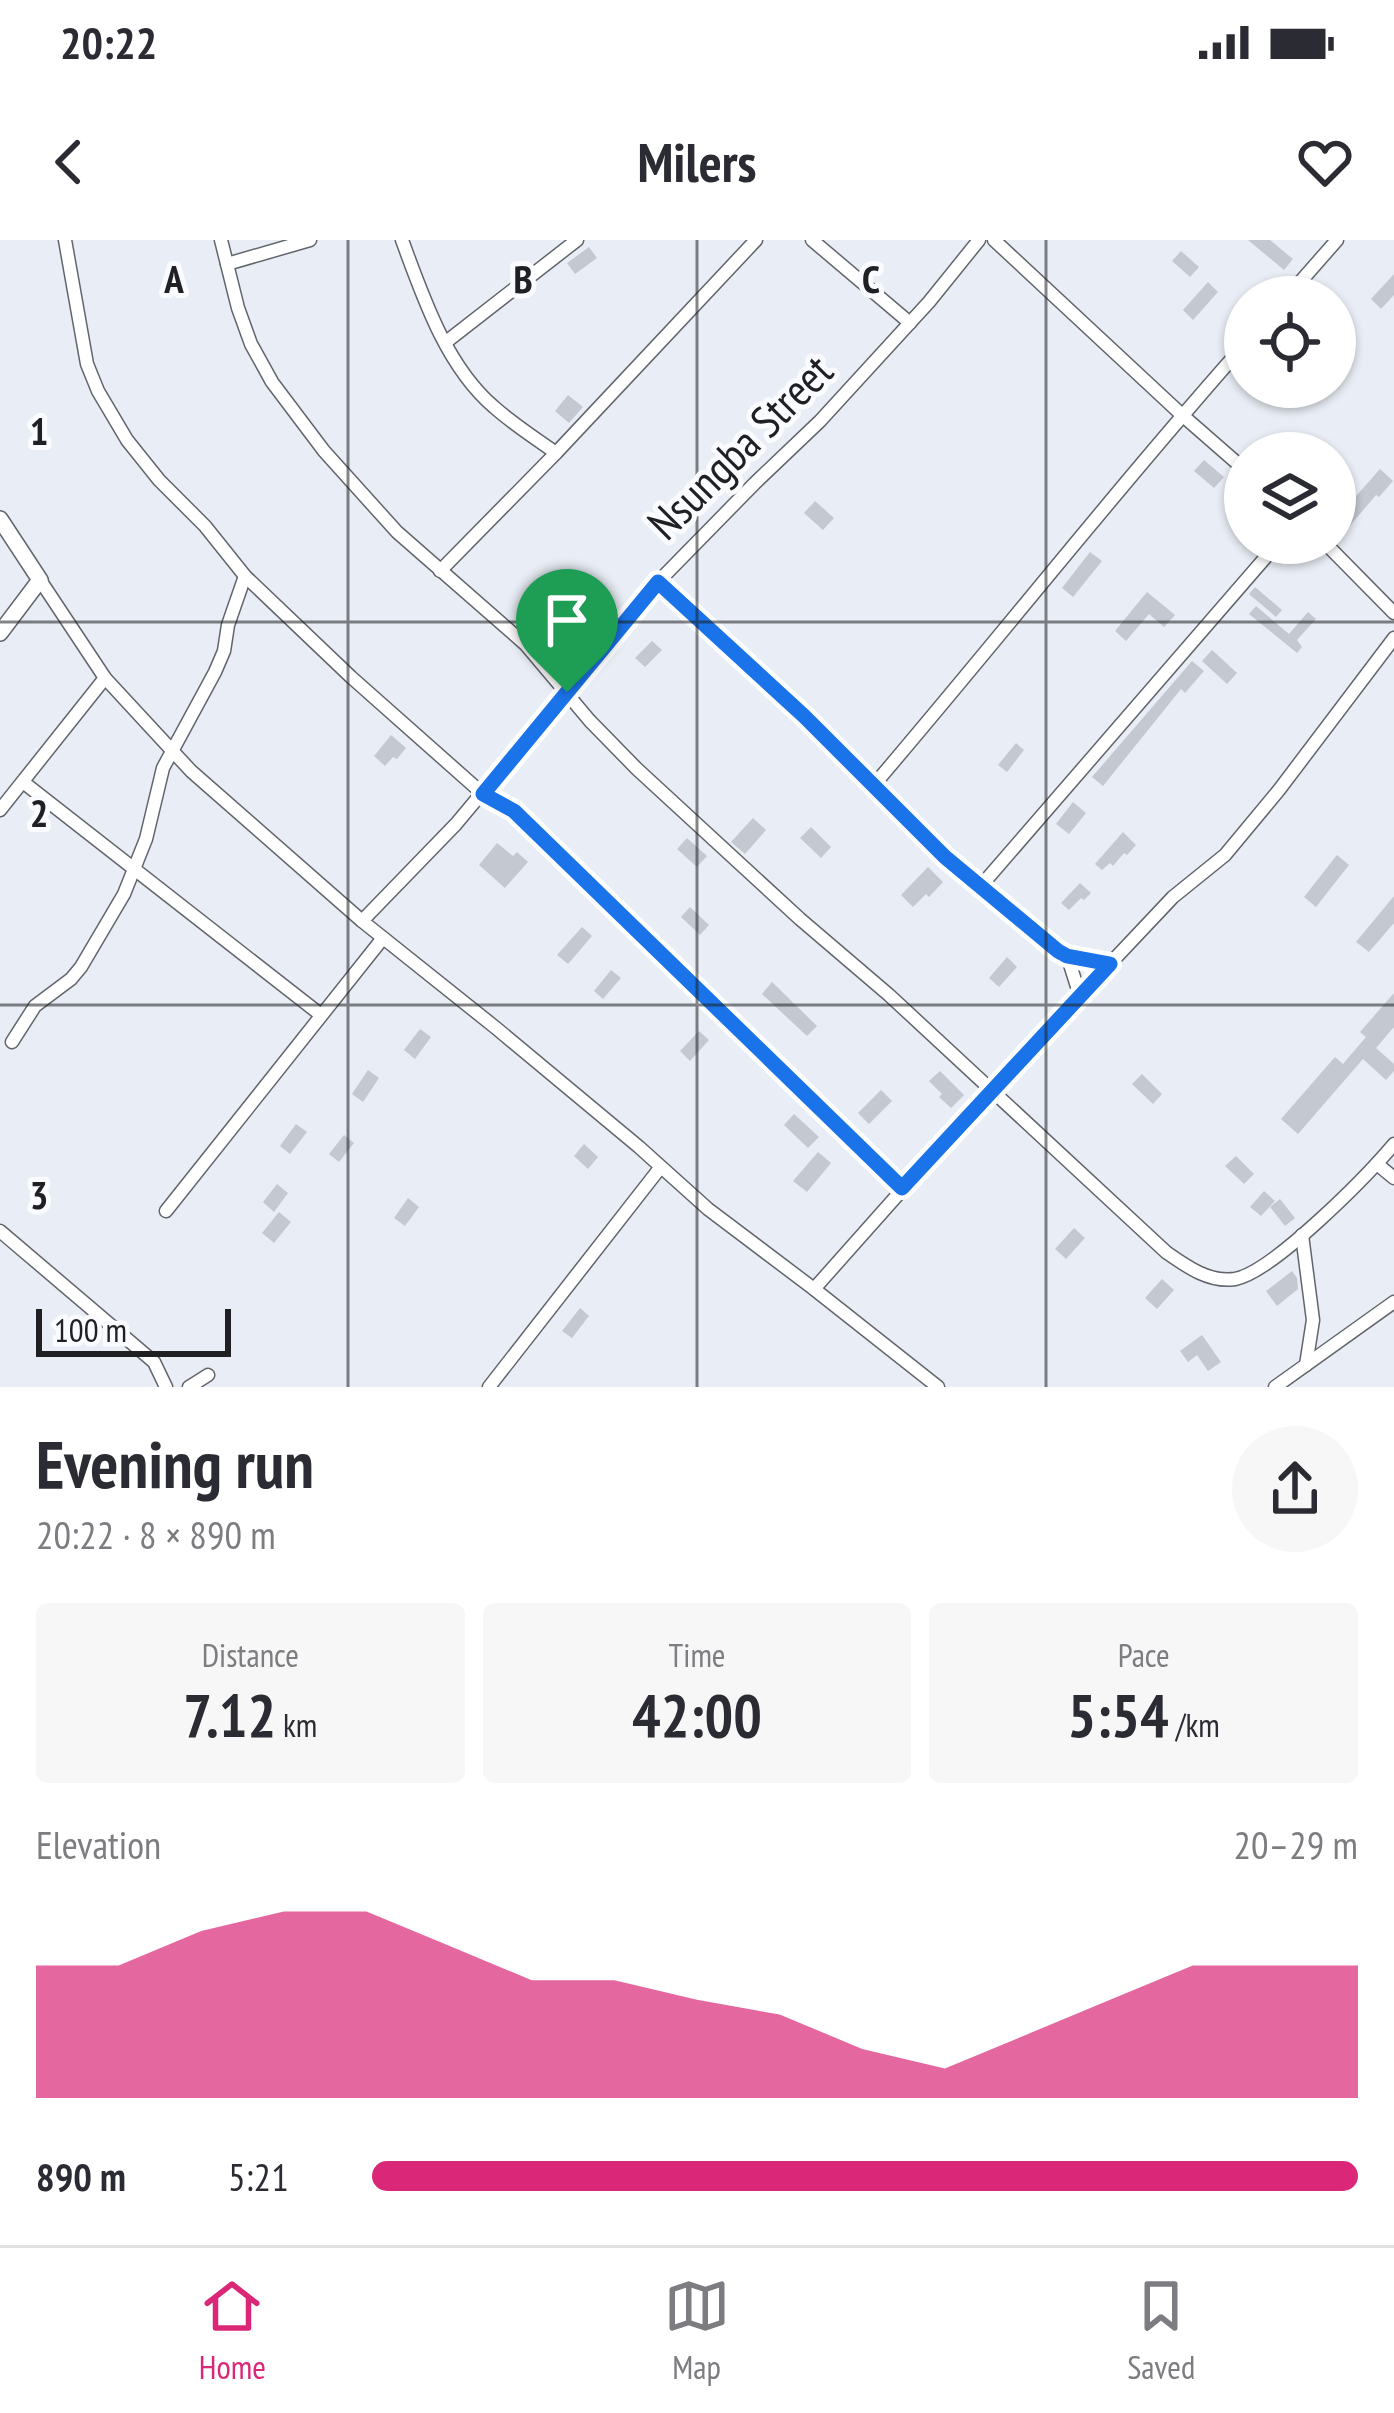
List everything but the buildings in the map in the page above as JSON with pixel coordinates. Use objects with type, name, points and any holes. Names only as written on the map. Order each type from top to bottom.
[{"type":"street","points":[[65,240],[79,324],[98,391],[127,440],[159,479],[245,576],[483,794],[514,811],[902,1188]]},
{"type":"street","points":[[221,240],[238,308],[272,382],[397,532],[525,644],[637,770],[1166,1252],[1198,1273],[1231,1280],[1247,1275],[1302,1235],[1394,1144]]},
{"type":"street","points":[[227,264],[310,240]]},
{"type":"street","points":[[402,240],[456,363],[492,406],[556,453]]},
{"type":"street","points":[[446,342],[577,240]]},
{"type":"street","points":[[440,571],[756,240]]},
{"type":"street","points":[[812,240],[910,322]]},
{"type":"street","name":"Nsungba Street","points":[[362,921],[483,794],[658,582],[820,421],[979,240]]},
{"type":"street","points":[[994,240],[1224,452]]},
{"type":"street","points":[[1305,276],[1337,240]]},
{"type":"street","points":[[873,786],[1224,368]]},
{"type":"street","points":[[0,519],[105,678],[172,752],[362,921],[659,1168],[938,1387]]},
{"type":"street","points":[[980,887],[1260,564]]},
{"type":"street","points":[[1346,564],[1394,613]]},
{"type":"street","points":[[12,1042],[35,1006],[81,967],[135,871],[158,780],[224,651],[245,576]]},
{"type":"street","points":[[0,633],[40,580]]},
{"type":"street","points":[[658,582],[980,887],[1067,956],[1110,964]]},
{"type":"street","points":[[814,1288],[1173,897],[1225,855],[1394,638]]},
{"type":"street","points":[[0,810],[105,678]]},
{"type":"street","points":[[22,782],[321,1015]]},
{"type":"street","points":[[166,1210],[383,938]]},
{"type":"street","points":[[1067,956],[1080,996]]},
{"type":"street","points":[[1377,1164],[1394,1178]]},
{"type":"street","points":[[489,1387],[659,1168]]},
{"type":"street","points":[[0,1231],[154,1362],[166,1387]]},
{"type":"street","points":[[1302,1235],[1312,1320],[1306,1366]]},
{"type":"street","points":[[1275,1387],[1394,1302]]},
{"type":"street","points":[[189,1387],[208,1375]]},
{"type":"route","points":[[658,582],[804,716],[945,857],[1058,951],[1110,964],[902,1188],[514,811],[483,794],[567,692],[658,582]]}]
